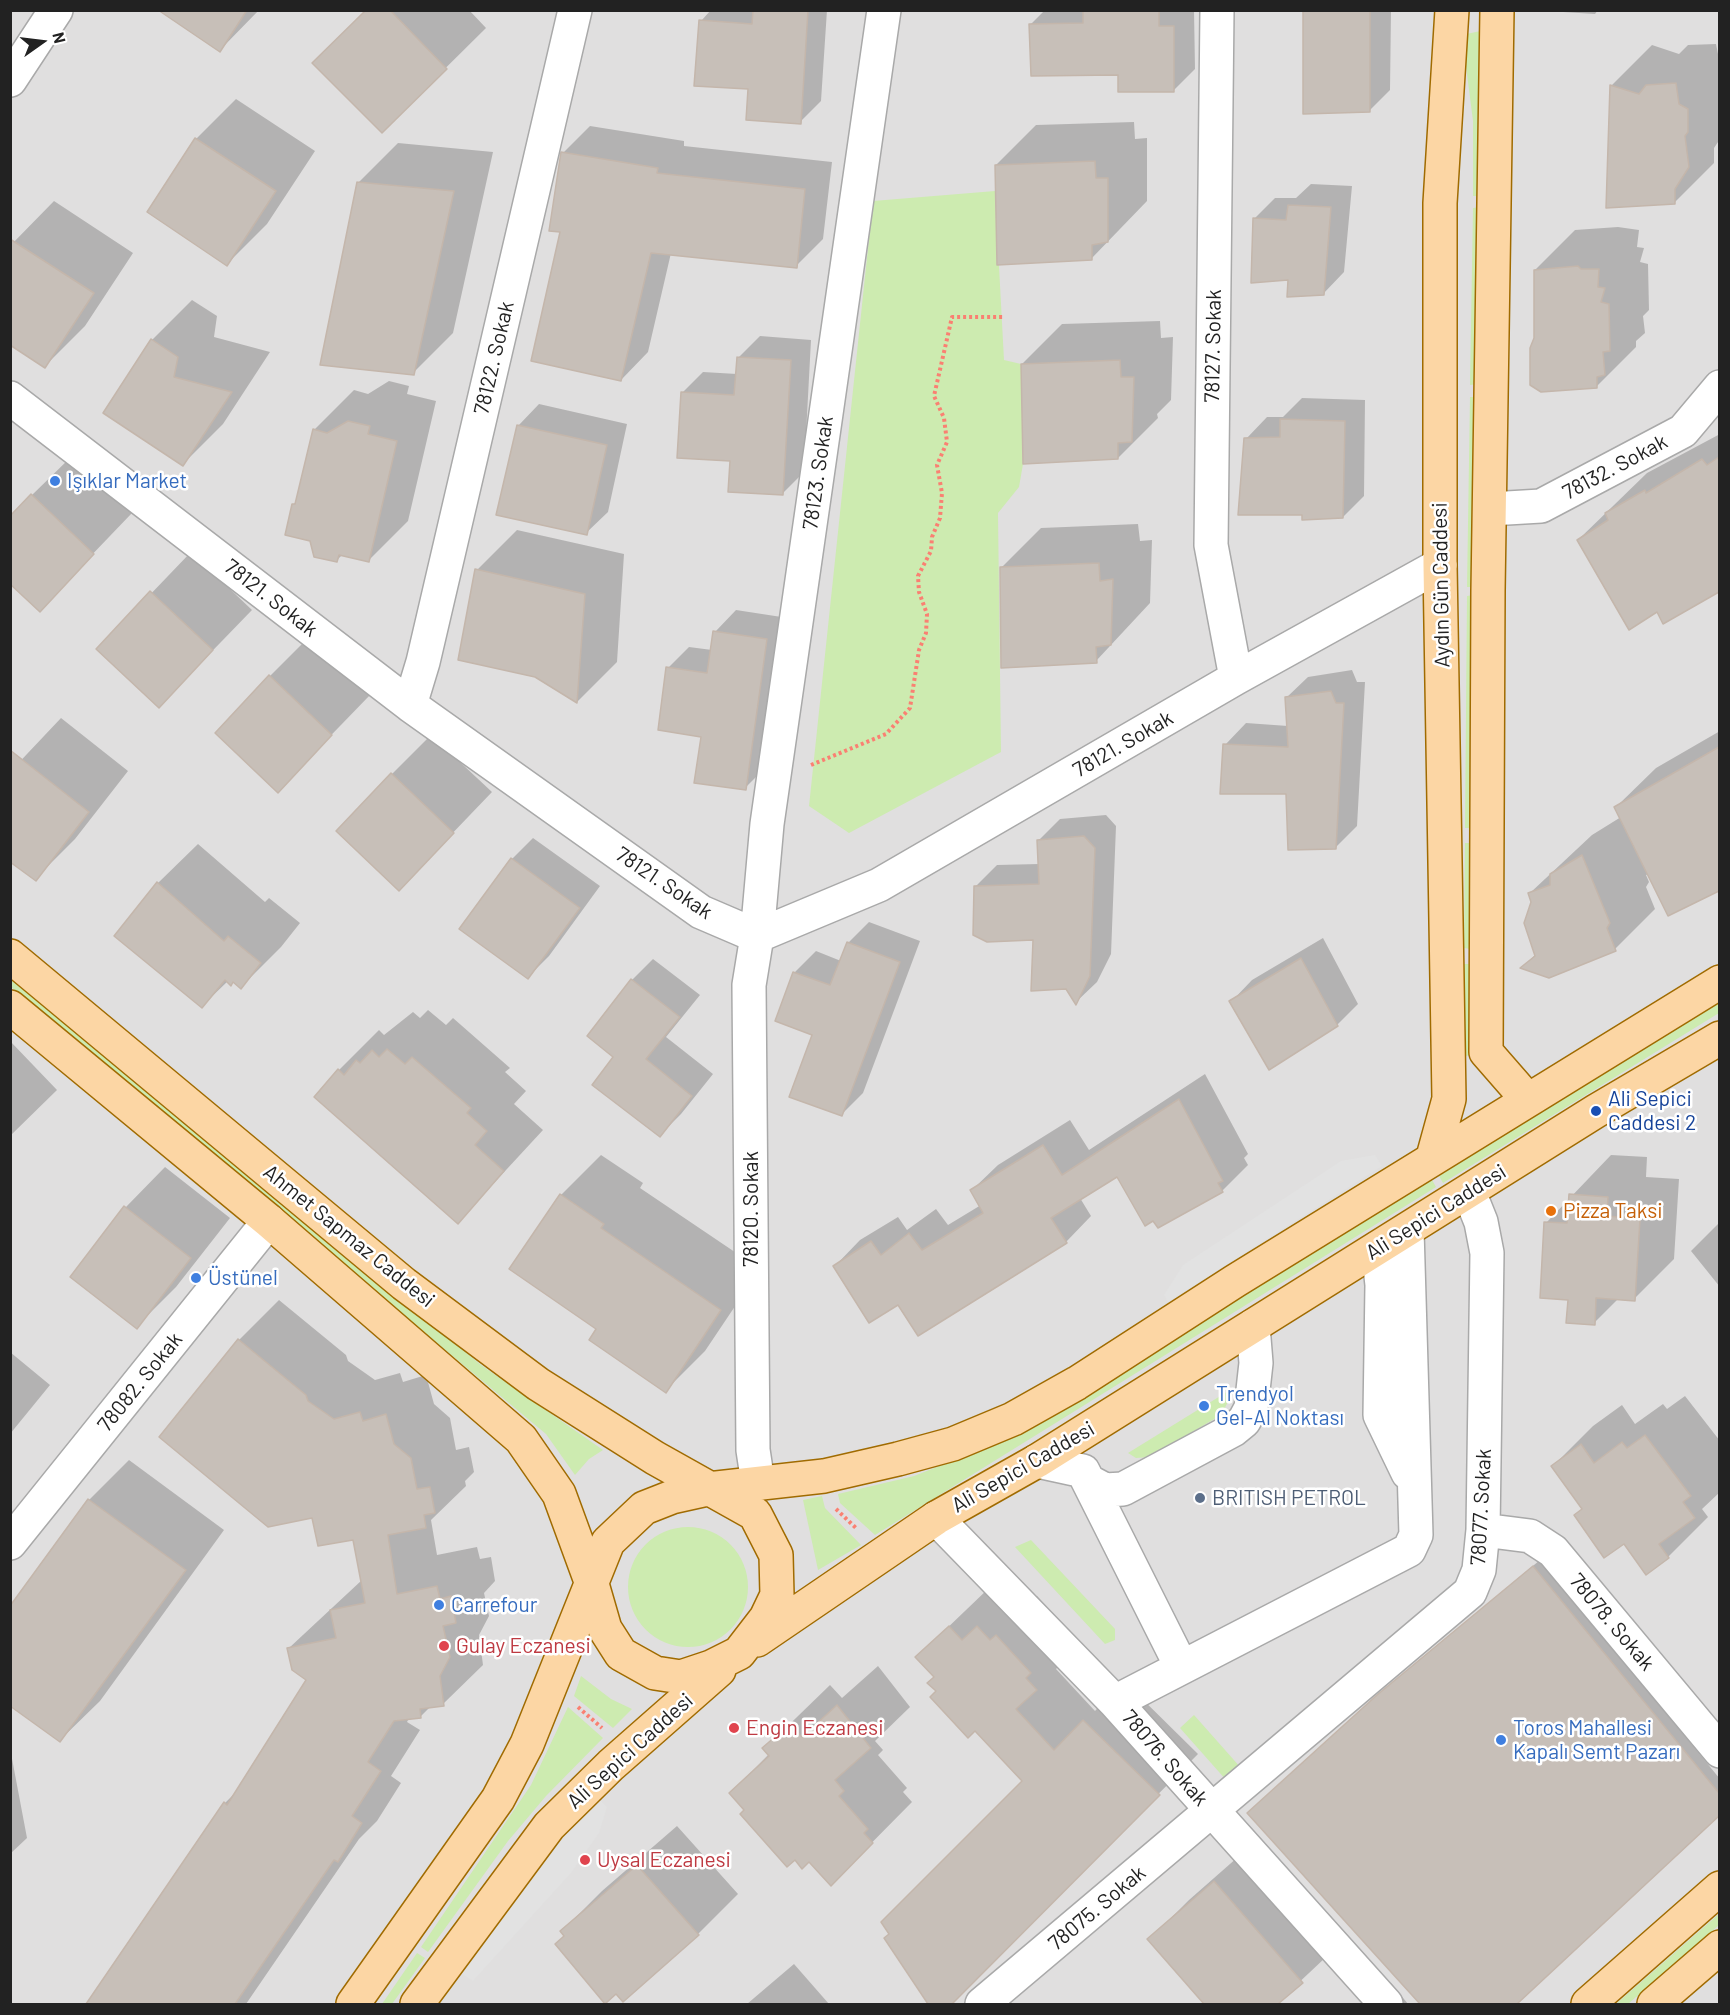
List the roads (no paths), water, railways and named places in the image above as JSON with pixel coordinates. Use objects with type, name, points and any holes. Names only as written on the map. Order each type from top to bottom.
[{"type":"main road","name":"Aydın Gün Caddesi","points":[[1433,1157],[1449,1099],[1440,565],[1440,203],[1452,10]]},
{"type":"main road","points":[[1497,10],[1493,120],[1486,1052],[1527,1099]]},
{"type":"main road","name":"Ahmet Sapmaz Caddesi","points":[[10,956],[404,1284],[538,1384],[708,1489]]},
{"type":"main road","points":[[353,2004],[498,1799],[527,1744],[608,1542],[644,1508],[672,1497],[708,1489],[824,1476],[898,1459],[953,1444],[1013,1419],[1077,1383],[1433,1157],[1719,982]]},
{"type":"main road","name":"Ahmet Sapmaz Caddesi","points":[[10,1007],[269,1221],[520,1439],[559,1494],[592,1584]]},
{"type":"main road","name":"Ali Sepici Caddesi","points":[[419,2004],[542,1836],[575,1798],[739,1653],[936,1518],[1037,1461],[1596,1111],[1719,1038]]},
{"type":"main road","points":[[592,1584],[605,1629],[621,1654],[654,1673],[681,1677],[711,1667],[739,1653],[766,1618],[777,1595],[776,1555],[755,1514],[733,1499],[708,1489]]},
{"type":"main road","points":[[1588,2004],[1719,1888]]},
{"type":"main road","points":[[1654,2004],[1719,1947]]},
{"type":"street","points":[[10,80],[56,10]]},
{"type":"street","name":"78122. Sokak","points":[[410,705],[423,662],[575,10]]},
{"type":"street","name":"78123. Sokak","points":[[758,936],[767,824],[884,10]]},
{"type":"street","name":"78127. Sokak","points":[[1217,10],[1211,545],[1236,678]]},
{"type":"street","name":"78132. Sokak","points":[[1490,509],[1541,506],[1683,431],[1719,387]]},
{"type":"street","name":"78121. Sokak","points":[[10,398],[410,705],[701,912],[758,936],[879,885],[1236,678],[1440,565]]},
{"type":"street","name":"78120. Sokak","points":[[758,936],[749,997],[753,1450],[758,1483]]},
{"type":"street","name":"78077. Sokak","points":[[1212,1812],[1470,1592],[1479,1570],[1483,1530],[1487,1253],[1481,1222],[1469,1192]]},
{"type":"street","name":"78082. Sokak","points":[[10,1543],[269,1221]]},
{"type":"street","points":[[1115,1702],[1409,1550],[1416,1535],[1407,1230]]},
{"type":"street","points":[[1378,1248],[1382,1285],[1380,1415],[1414,1485]]},
{"type":"street","points":[[1090,1482],[1105,1490],[1122,1490],[1233,1430],[1244,1420],[1251,1408],[1256,1363],[1253,1326]]},
{"type":"street","points":[[1037,1461],[1083,1471],[1181,1666]]},
{"type":"street","name":"78076. Sokak","points":[[936,1518],[1115,1702],[1386,2004]]},
{"type":"street","name":"78078. Sokak","points":[[1483,1530],[1530,1536],[1553,1551],[1719,1751]]},
{"type":"street","name":"78075. Sokak","points":[[982,2004],[1212,1812]]},
{"type":"place","name":"Işıklar Market","points":[[55,481]]},
{"type":"place","name":"Ali Sepici Caddesi 2","points":[[1596,1111]]},
{"type":"place","name":"Pizza Taksi","points":[[1551,1211]]},
{"type":"place","name":"Üstünel","points":[[196,1278]]},
{"type":"place","name":"Trendyol Gel-Al Noktası","points":[[1204,1406]]},
{"type":"place","name":"BRITISH PETROL","points":[[1200,1498]]},
{"type":"place","name":"Carrefour","points":[[439,1605]]},
{"type":"place","name":"Gulay Eczanesi","points":[[444,1646]]},
{"type":"place","name":"Engin Eczanesi","points":[[734,1728]]},
{"type":"place","name":"Toros Mahallesi Kapalı Semt Pazarı","points":[[1501,1740]]},
{"type":"place","name":"Uysal Eczanesi","points":[[585,1860]]}]
